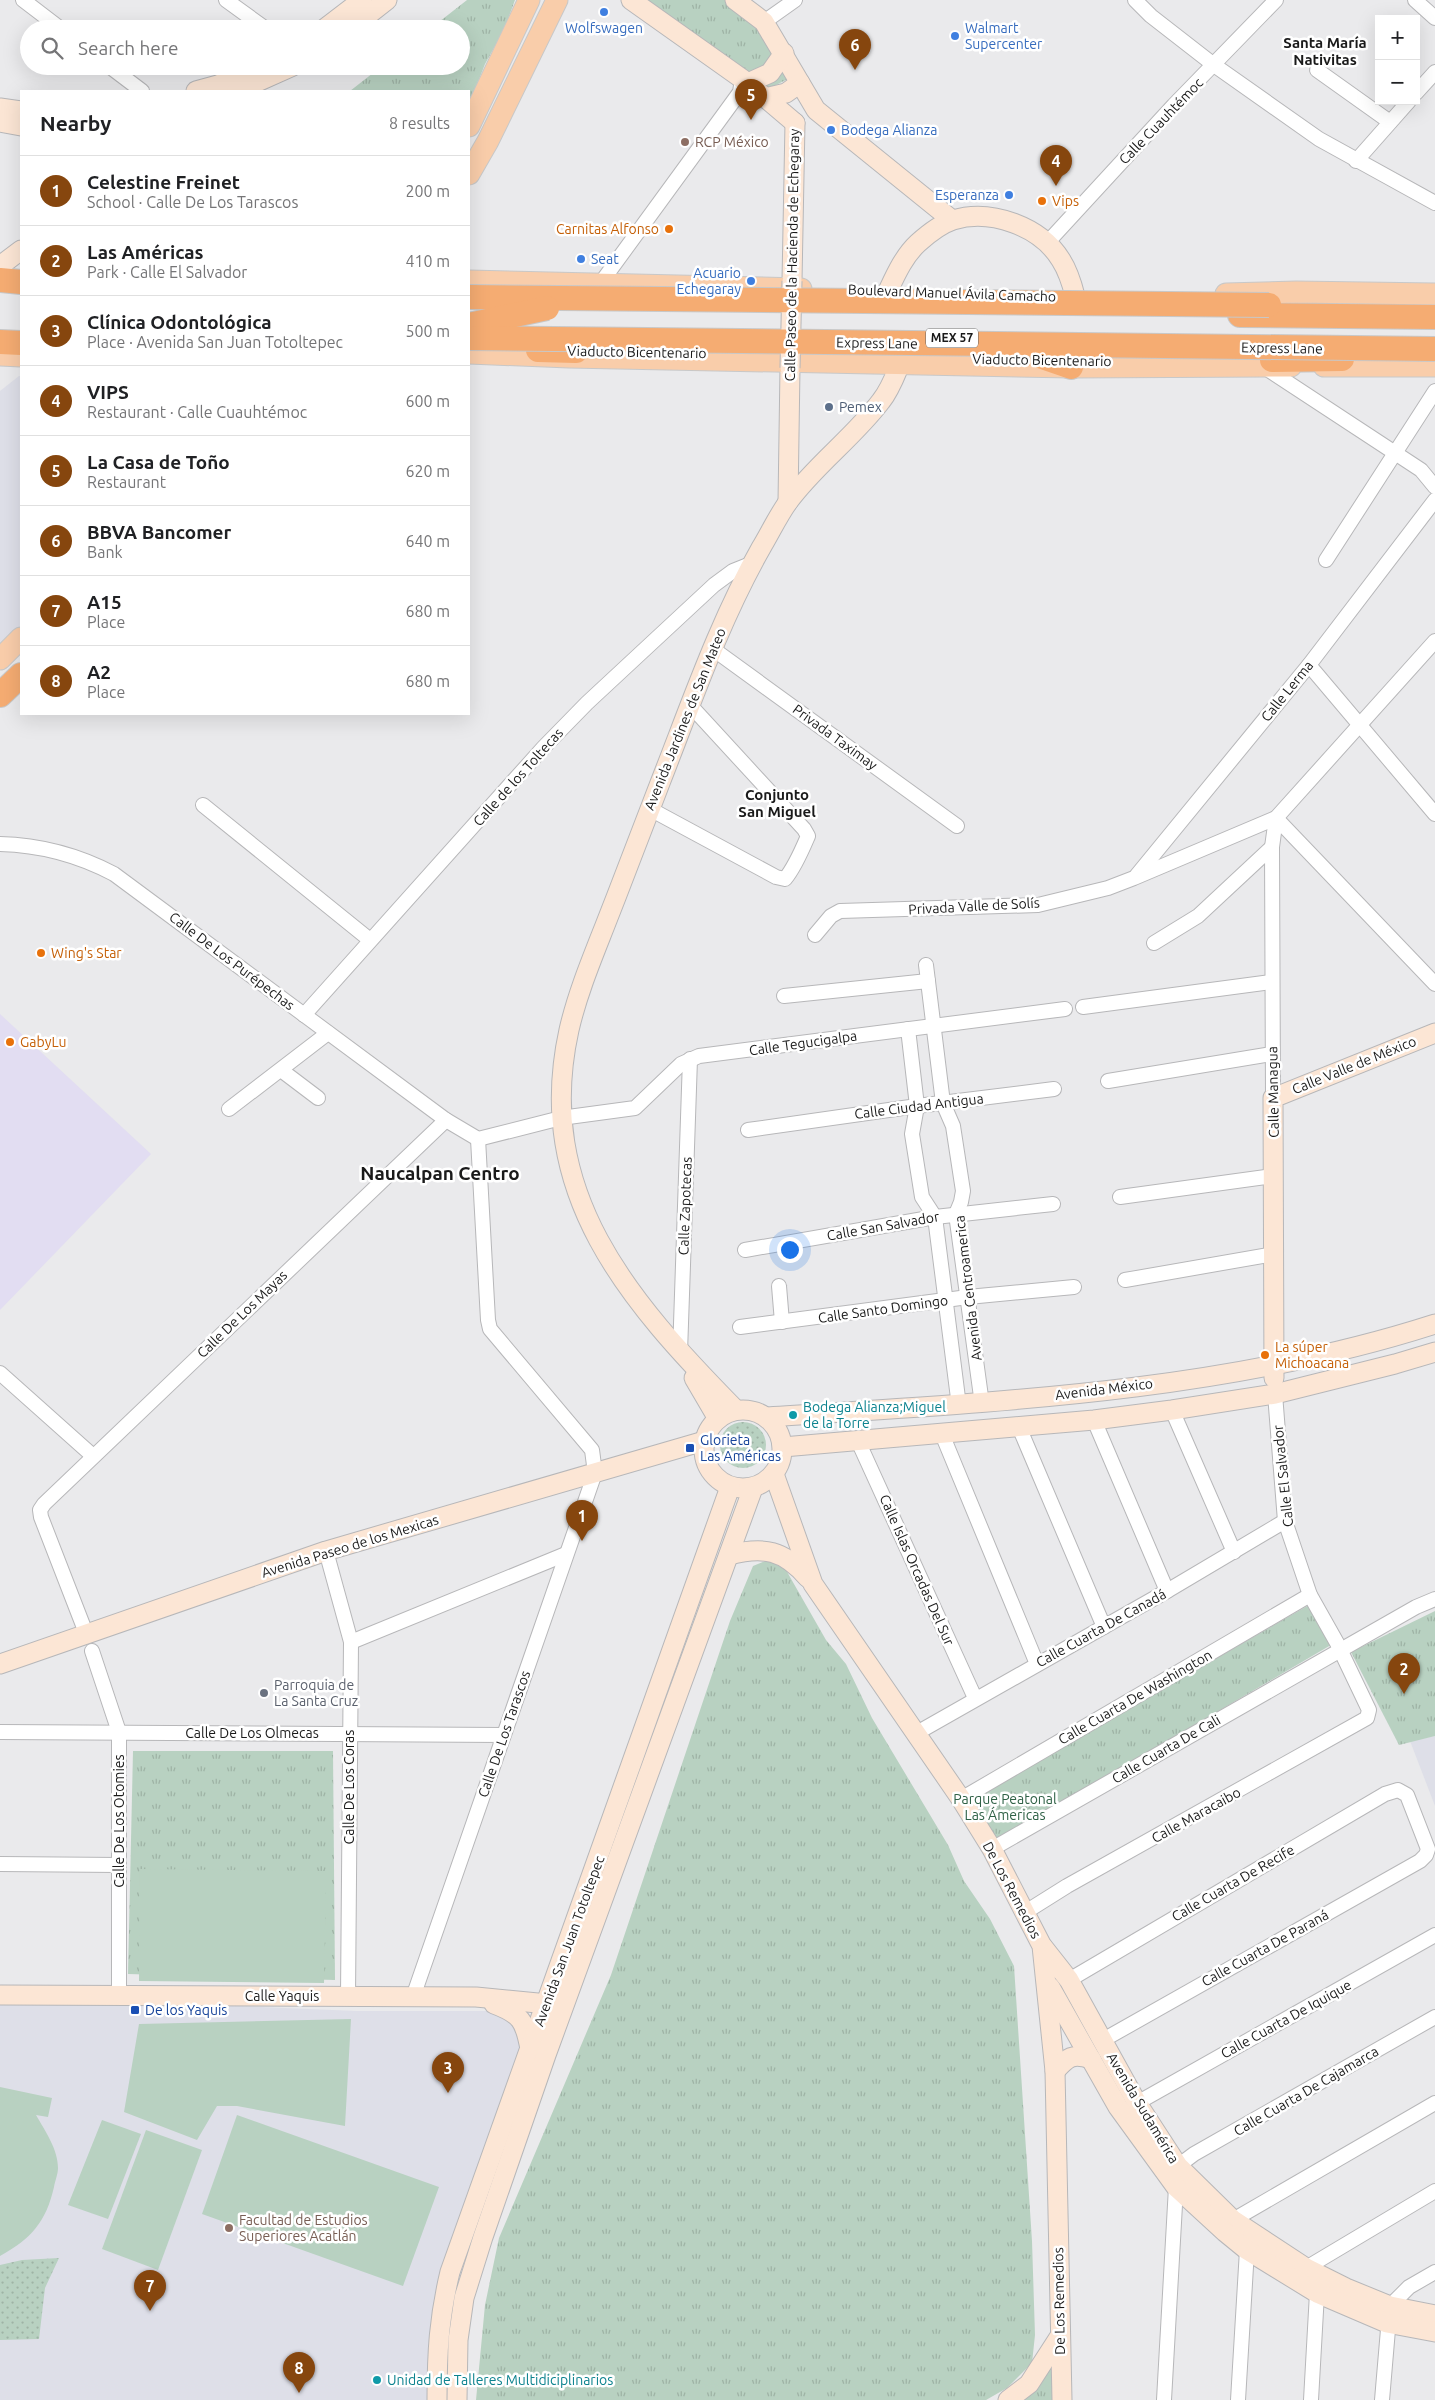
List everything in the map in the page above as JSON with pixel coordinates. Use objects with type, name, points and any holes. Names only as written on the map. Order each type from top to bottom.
[{"type":"highway","points":[[0,280],[20,282]]},
{"type":"highway","points":[[0,290],[20,291]]},
{"type":"highway","points":[[470,325],[595,292]]},
{"type":"highway","points":[[470,297],[595,292],[1435,306]]},
{"type":"highway","points":[[1086,296],[1131,314]]},
{"type":"highway","name":"Boulevard Manuel Ávila Camacho","points":[[470,306],[1435,317]]},
{"type":"highway","points":[[0,330],[20,330]]},
{"type":"highway","name":"MEX 57","points":[[470,333],[1435,341]]},
{"type":"highway","points":[[0,335],[20,336]]},
{"type":"highway","name":"Express Lane","points":[[470,338],[1435,349]]},
{"type":"highway","points":[[990,338],[1071,367]]},
{"type":"highway","name":"Viaducto Bicentenario","points":[[470,347],[576,351],[1122,361],[1435,359]]},
{"type":"highway","points":[[0,685],[20,667]]},
{"type":"highway","points":[[0,695],[20,676]]},
{"type":"main road","points":[[336,20],[362,0]]},
{"type":"main road","points":[[361,20],[387,0]]},
{"type":"main road","points":[[470,124],[529,0]]},
{"type":"main road","points":[[470,172],[488,141],[557,0]]},
{"type":"main road","name":"Calle Paseo de la Hacienda de Echegaray","points":[[631,0],[745,81],[795,123],[788,502]]},
{"type":"main road","points":[[735,0],[764,22],[816,110],[952,220]]},
{"type":"main road","points":[[745,81],[770,73],[784,53]]},
{"type":"main road","points":[[200,90],[218,85],[239,75]]},
{"type":"main road","points":[[239,90],[271,75]]},
{"type":"main road","points":[[261,90],[278,75]]},
{"type":"main road","points":[[765,98],[786,92],[800,83]]},
{"type":"main road","points":[[0,108],[20,111]]},
{"type":"main road","points":[[795,123],[816,110]]},
{"type":"main road","points":[[0,122],[20,126]]},
{"type":"main road","points":[[888,291],[900,266],[917,244],[933,231],[952,220],[979,218],[1014,223],[1047,243],[1061,259],[1070,276],[1086,296]]},
{"type":"main road","points":[[0,266],[20,251]]},
{"type":"main road","name":"Boulevard Manuel Ávila Camacho","points":[[470,281],[595,292],[888,291],[1086,296],[1296,292],[1435,294]]},
{"type":"main road","points":[[470,353],[569,358],[1071,367],[1435,366]]},
{"type":"main road","name":"Avenida Jardines de San Mateo","points":[[680,1353],[621,1279],[598,1241],[579,1197],[567,1156],[561,1118],[564,1068],[571,1022],[582,987],[690,705],[713,649],[753,564],[788,502],[881,402],[900,364]]},
{"type":"main road","points":[[0,659],[20,639]]},
{"type":"main road","points":[[0,710],[20,691]]},
{"type":"main road","name":"Calle Valle de México","points":[[1273,1098],[1435,1032]]},
{"type":"main road","name":"Calle Managua","points":[[1273,1098],[1273,1367]]},
{"type":"main road","name":"Avenida México","points":[[768,1417],[982,1404],[1273,1367],[1390,1338],[1435,1324]]},
{"type":"main road","name":"Avenida México","points":[[783,1447],[1094,1420],[1172,1410],[1275,1394],[1435,1352]]},
{"type":"main road","points":[[680,1353],[735,1409]]},
{"type":"main road","points":[[680,1353],[718,1418]]},
{"type":"main road","name":"Calle El Salvador","points":[[1273,1367],[1275,1394]]},
{"type":"main road","points":[[1131,1386],[1137,1414]]},
{"type":"main road","points":[[735,1409],[748,1409],[768,1417],[779,1430],[783,1447],[780,1464],[764,1481],[730,1487],[718,1480],[708,1469],[704,1455],[704,1441],[712,1424],[718,1418],[735,1409]]},
{"type":"main road","name":"Avenida Paseo de los Mexicas","points":[[0,1664],[89,1642],[326,1551],[704,1441]]},
{"type":"main road","name":"Avenida San Juan Totoltepec","points":[[437,2400],[437,2343],[450,2272],[530,2049],[555,2004],[729,1555],[764,1481]]},
{"type":"main road","name":"De Los Remedios","points":[[764,1481],[780,1497],[813,1584],[961,1799],[992,1849],[1042,1946],[1047,1981],[1055,2009],[1062,2400]]},
{"type":"main road","name":"Avenida San Juan Totoltepec","points":[[457,2400],[458,2340],[464,2298],[555,2004],[730,1487]]},
{"type":"main road","points":[[729,1555],[760,1550],[772,1552],[787,1558],[799,1567],[813,1584]]},
{"type":"main road","name":"Avenida Sudamérica","points":[[1042,1946],[1069,1980],[1138,2103],[1178,2166],[1229,2226]]},
{"type":"main road","name":"Calle Yaquis","points":[[0,1995],[476,1997],[555,2004]]},
{"type":"main road","points":[[476,1997],[509,2009],[518,2015],[526,2027],[530,2049]]},
{"type":"main road","points":[[1055,2009],[1070,2003],[1083,2005]]},
{"type":"main road","name":"Avenida Sudamérica","points":[[1055,2009],[1091,2059],[1118,2107],[1176,2187],[1317,2293],[1389,2315],[1435,2332]]},
{"type":"main road","points":[[1055,2071],[1071,2056],[1091,2059]]},
{"type":"main road","name":"Avenida Sudamérica","points":[[1251,2243],[1346,2288],[1389,2315],[1435,2316]]},
{"type":"main road","points":[[1008,2400],[1029,2384],[1060,2336]]},
{"type":"street","points":[[24,0],[50,20]]},
{"type":"street","points":[[226,0],[254,20]]},
{"type":"street","points":[[764,22],[794,0]]},
{"type":"street","points":[[1135,0],[1151,16],[1214,65],[1319,139],[1435,203]]},
{"type":"street","name":"Calle Cuauhtémoc","points":[[1047,243],[1174,105],[1276,0]]},
{"type":"street","points":[[1415,0],[1435,18]]},
{"type":"street","points":[[1317,70],[1390,122]]},
{"type":"street","points":[[1420,89],[1435,72]]},
{"type":"street","points":[[121,75],[141,90]]},
{"type":"street","points":[[595,292],[740,92],[745,81]]},
{"type":"street","points":[[1356,161],[1405,105]]},
{"type":"street","points":[[1262,366],[1421,470],[1435,487]]},
{"type":"street","points":[[1326,560],[1435,391]]},
{"type":"street","name":"Calle Lerma","points":[[1134,878],[1309,665],[1435,500]]},
{"type":"street","name":"Calle de los Toltecas","points":[[304,1015],[543,748],[587,703],[714,585],[734,571],[753,564]]},
{"type":"street","points":[[1433,647],[1360,724],[1276,818],[1435,984]]},
{"type":"street","name":"Privada Taximay","points":[[713,649],[957,826]]},
{"type":"street","points":[[1309,665],[1435,814]]},
{"type":"street","points":[[650,809],[776,877],[785,879],[791,872],[808,836],[690,705]]},
{"type":"street","points":[[203,805],[370,940]]},
{"type":"street","name":"Privada Valle de Solís","points":[[815,934],[831,916],[840,911],[1030,906],[1108,888],[1276,818]]},
{"type":"street","name":"Calle Managua","points":[[1273,1098],[1272,847],[1276,818]]},
{"type":"street","name":"Calle De Los Purépechas","points":[[0,844],[51,850],[89,860],[114,874],[446,1120],[478,1139]]},
{"type":"street","points":[[1154,943],[1198,916],[1272,847]]},
{"type":"street","name":"Avenida Centroamerica","points":[[926,965],[943,1103],[953,1126],[962,1191],[962,1202],[956,1214],[982,1404]]},
{"type":"street","points":[[784,996],[928,981]]},
{"type":"street","points":[[1083,1007],[1272,982]]},
{"type":"street","name":"Calle Tegucigalpa","points":[[690,1058],[1065,1009]]},
{"type":"street","name":"Avenida Centroamerica","points":[[908,1029],[917,1106],[912,1134],[921,1188],[926,1205],[935,1217],[959,1406]]},
{"type":"street","points":[[229,1110],[328,1033]]},
{"type":"street","points":[[1108,1081],[1272,1054]]},
{"type":"street","points":[[595,1472],[592,1450],[490,1329],[478,1139],[561,1118],[635,1108],[681,1064],[690,1058]]},
{"type":"street","name":"Calle Zapotecas","points":[[680,1353],[690,1058]]},
{"type":"street","points":[[281,1070],[318,1098]]},
{"type":"street","name":"Calle Ciudad Antigua","points":[[748,1130],[917,1106],[1054,1090]]},
{"type":"street","name":"Calle De Los Mayas","points":[[40,1510],[93,1456],[446,1120]]},
{"type":"street","points":[[1120,1197],[1273,1176]]},
{"type":"street","name":"Calle San Salvador","points":[[745,1250],[935,1217],[1053,1204]]},
{"type":"street","points":[[1125,1280],[1274,1254]]},
{"type":"street","points":[[779,1286],[782,1322]]},
{"type":"street","name":"Calle Santo Domingo","points":[[740,1327],[968,1297],[1074,1287]]},
{"type":"street","points":[[0,1373],[93,1456]]},
{"type":"street","name":"Calle El Salvador","points":[[1275,1394],[1285,1521],[1310,1595],[1340,1650],[1369,1710],[1368,1718]]},
{"type":"street","points":[[1172,1410],[1234,1552]]},
{"type":"street","points":[[1094,1420],[1167,1591]]},
{"type":"street","points":[[1019,1427],[1104,1626]]},
{"type":"street","points":[[942,1434],[1037,1664]]},
{"type":"street","name":"Calle Islas Orcadas Del Sur","points":[[858,1441],[975,1698]]},
{"type":"street","name":"Calle De Los Tarascos","points":[[413,1997],[595,1472]]},
{"type":"street","name":"Calle De Los Otomies","points":[[40,1510],[89,1642],[119,1732],[119,1995]]},
{"type":"street","name":"Calle Cuarta De Canadá","points":[[915,1734],[975,1698],[1167,1591],[1285,1521]]},
{"type":"street","name":"Calle De Los Coras","points":[[326,1551],[351,1642],[348,1996]]},
{"type":"street","points":[[351,1642],[566,1554]]},
{"type":"street","name":"Calle Cuarta De Washington","points":[[961,1799],[1310,1595]]},
{"type":"street","name":"Calle Cuarta De Cali","points":[[992,1849],[1416,1607],[1435,1599]]},
{"type":"street","name":"Calle Maracaibo","points":[[1024,1912],[1067,1886],[1368,1718]]},
{"type":"street","name":"Calle De Los Olmecas","points":[[0,1732],[503,1735]]},
{"type":"street","name":"Calle Cuarta De Paraná","points":[[1103,2040],[1411,1866],[1426,1855],[1428,1849],[1407,1795],[1398,1790]]},
{"type":"street","name":"Calle Cuarta De Recife","points":[[1069,1980],[1385,1794],[1398,1790]]},
{"type":"street","points":[[0,1864],[120,1865]]},
{"type":"street","name":"Calle Cuarta De Iquique","points":[[1138,2103],[1435,1935]]},
{"type":"street","name":"Calle Cuarta De Cajamarca","points":[[1178,2166],[1194,2154],[1435,2017]]},
{"type":"street","points":[[1229,2226],[1435,2103]]},
{"type":"street","points":[[1164,2400],[1176,2187]]},
{"type":"street","points":[[1306,2268],[1435,2191]]},
{"type":"street","points":[[1238,2400],[1251,2243]]},
{"type":"street","points":[[1382,2400],[1389,2315],[1409,2287],[1435,2272]]},
{"type":"street","points":[[1311,2400],[1317,2293]]},
{"type":"shaded area","points":[[20,376],[20,639],[0,659],[0,391]]},
{"type":"shaded area","points":[[0,1014],[151,1154],[0,1310]]},
{"type":"shaded area","points":[[1435,1736],[1435,1806],[1410,1741]]},
{"type":"shaded area","name":"Facultad de Estudios Superiores Acatlán","points":[[117,2001],[357,2011],[496,2011],[512,2021],[522,2046],[444,2268],[429,2337],[427,2400],[0,2400],[0,2003]]},
{"type":"green space","points":[[467,0],[515,0],[504,30],[485,64],[470,102],[470,90],[351,90],[370,75],[470,75],[470,20],[441,20]]},
{"type":"green space","points":[[646,0],[725,0],[765,28],[794,76],[768,89]]},
{"type":"green space","name":"Glorieta Las Américas","points":[[743,1422],[756,1426],[762,1432],[766,1445],[762,1458],[756,1464],[743,1468],[730,1464],[724,1458],[720,1445],[724,1432],[730,1426]]},
{"type":"green space","points":[[768,1560],[786,1570],[826,1640],[846,1664],[872,1718],[948,1845],[964,1881],[990,1919],[1014,1966],[1032,2241],[1035,2335],[1032,2363],[1007,2388],[986,2400],[476,2400],[485,2305],[499,2238],[611,1975],[730,1621],[753,1566]]},
{"type":"green space","name":"Parque Peatonal Las Ámericas","points":[[1316,1601],[1336,1642],[994,1843],[967,1801]]},
{"type":"green space","points":[[1435,1611],[1435,1736],[1399,1745],[1351,1652]]},
{"type":"green space","points":[[133,1751],[333,1751],[335,1980],[128,1974]]},
{"type":"green space","points":[[140,1869],[326,1871],[324,1983],[139,1981]]},
{"type":"green space","points":[[351,2019],[345,2126],[237,2106],[217,2106],[197,2140],[124,2112],[139,2024]]},
{"type":"green space","points":[[0,2087],[52,2098],[48,2117],[36,2115],[56,2154],[58,2168],[51,2199],[42,2220],[29,2236],[0,2256]]},
{"type":"green space","points":[[237,2115],[439,2187],[403,2286],[202,2214]]},
{"type":"green space","points":[[102,2120],[141,2134],[108,2219],[68,2205]]},
{"type":"green space","points":[[146,2130],[202,2150],[158,2270],[102,2249]]},
{"type":"green space","points":[[59,2258],[45,2288],[39,2339],[0,2340],[0,2265],[22,2260]]},
{"type":"green space","points":[[1052,2365],[1053,2400],[1019,2400],[1037,2386]]},
{"type":"place","name":"Wolfswagen","points":[[604,12]]},
{"type":"place","name":"Walmart Supercenter","points":[[955,36]]},
{"type":"place","name":"BBVA Bancomer","points":[[855,70]]},
{"type":"place","name":"La Casa de Toño","points":[[751,120]]},
{"type":"place","name":"Bodega Alianza","points":[[831,130]]},
{"type":"place","name":"RCP México","points":[[685,142]]},
{"type":"place","name":"VIPS","points":[[1056,186]]},
{"type":"place","name":"Esperanza","points":[[1009,195]]},
{"type":"place","name":"Vips","points":[[1042,201]]},
{"type":"place","name":"Carnitas Alfonso","points":[[669,229]]},
{"type":"place","name":"Seat","points":[[581,259]]},
{"type":"place","name":"Acuario Echegaray","points":[[751,281]]},
{"type":"place","name":"Pemex","points":[[829,407]]},
{"type":"place","name":"Wing's Star","points":[[41,953]]},
{"type":"place","name":"GabyLu","points":[[10,1042]]},
{"type":"place","name":"La súper Michoacana","points":[[1265,1355]]},
{"type":"place","name":"Bodega Alianza;Miguel de la Torre","points":[[793,1415]]},
{"type":"place","name":"Glorieta Las Américas","points":[[690,1448]]},
{"type":"place","name":"Celestine Freinet","points":[[582,1541]]},
{"type":"place","name":"Parroquia de La Santa Cruz","points":[[264,1693]]},
{"type":"place","name":"Las Américas","points":[[1404,1694]]},
{"type":"place","name":"De los Yaquis","points":[[135,2010]]},
{"type":"place","name":"Clínica Odontológica","points":[[448,2093]]},
{"type":"place","name":"Facultad de Estudios Superiores Acatlán","points":[[229,2228]]},
{"type":"place","name":"A15","points":[[150,2311]]},
{"type":"place","name":"Unidad de Talleres Multidiciplinarios","points":[[377,2380]]},
{"type":"place","name":"A2","points":[[299,2393]]},
{"type":"district","name":"Santa María Nativitas","points":[[1325,52]]},
{"type":"district","name":"Conjunto San Miguel","points":[[777,804]]},
{"type":"district","name":"Naucalpan Centro","points":[[440,1173]]}]
